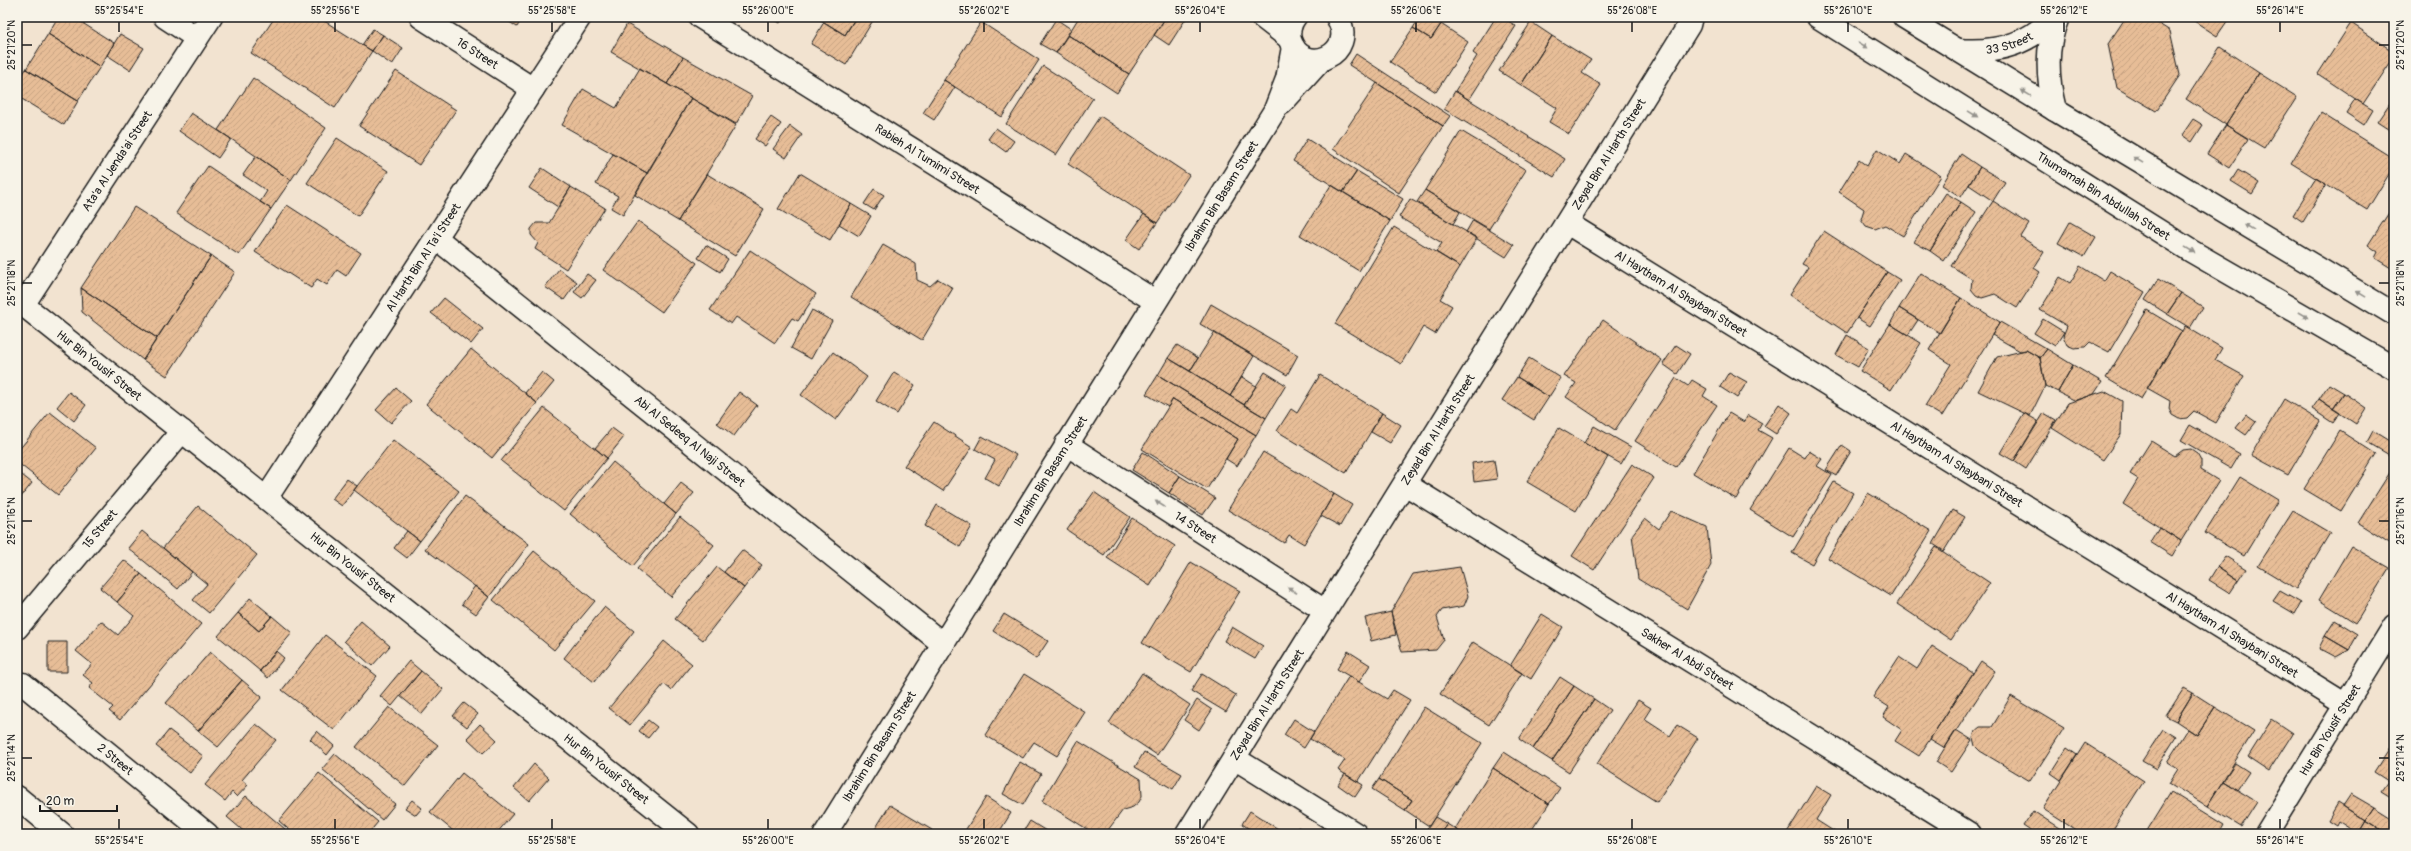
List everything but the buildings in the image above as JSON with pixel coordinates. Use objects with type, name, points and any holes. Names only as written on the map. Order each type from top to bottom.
[{"type":"street","points":[[165,17],[197,38]]},
{"type":"street","name":"Ata'a Al Jenda'ai Street","points":[[20,303],[211,17]]},
{"type":"street","name":"16 Street","points":[[421,17],[533,89]]},
{"type":"street","name":"Al Harth Bin Al Ta'i Street","points":[[266,497],[580,17]]},
{"type":"street","name":"Rabieh Al Tumimi Street","points":[[700,17],[1155,301]]},
{"type":"street","points":[[1262,17],[1291,43],[1300,55],[1310,59],[1321,60]]},
{"type":"street","name":"Ibrahim Bin Basam Street","points":[[825,834],[1275,110],[1288,79],[1291,43],[1289,28],[1295,17]]},
{"type":"street","name":"Thumamah Bin Abdullah Street","points":[[1818,17],[2191,251],[2394,368]]},
{"type":"street","points":[[1904,17],[2055,110],[2394,314]]},
{"type":"street","name":"33 Street","points":[[1958,50],[1997,50],[2016,44],[2034,34],[2053,17]]},
{"type":"street","name":"33 Street","points":[[2055,110],[2048,68],[2049,48],[2058,17]]},
{"type":"street","name":"Zeyad Bin Al Harth Street","points":[[1187,834],[1693,20]]},
{"type":"street","name":"Ibrahim Bin Basam Street","points":[[1275,110],[1299,86],[1321,60],[1336,51],[1344,23]]},
{"type":"street","name":"Al Haytham Al Shaybani Street","points":[[1567,222],[2346,705]]},
{"type":"street","name":"Abi Al Sedeeq Al Naji Street","points":[[436,238],[943,644]]},
{"type":"street","name":"Hur Bin Yousif Street","points":[[20,303],[266,497],[688,834]]},
{"type":"street","name":"15 Street","points":[[17,628],[182,431]]},
{"type":"street","name":"14 Street","points":[[1066,444],[1325,611]]},
{"type":"street","name":"Sakher Al Abdi Street","points":[[1405,484],[1970,834]]},
{"type":"street","name":"Hur Bin Yousif Street","points":[[2266,834],[2394,626]]},
{"type":"street","name":"2 Street","points":[[23,684],[207,834]]},
{"type":"street","points":[[1234,758],[1356,834]]},
{"type":"street","points":[[17,797],[62,834]]}]
